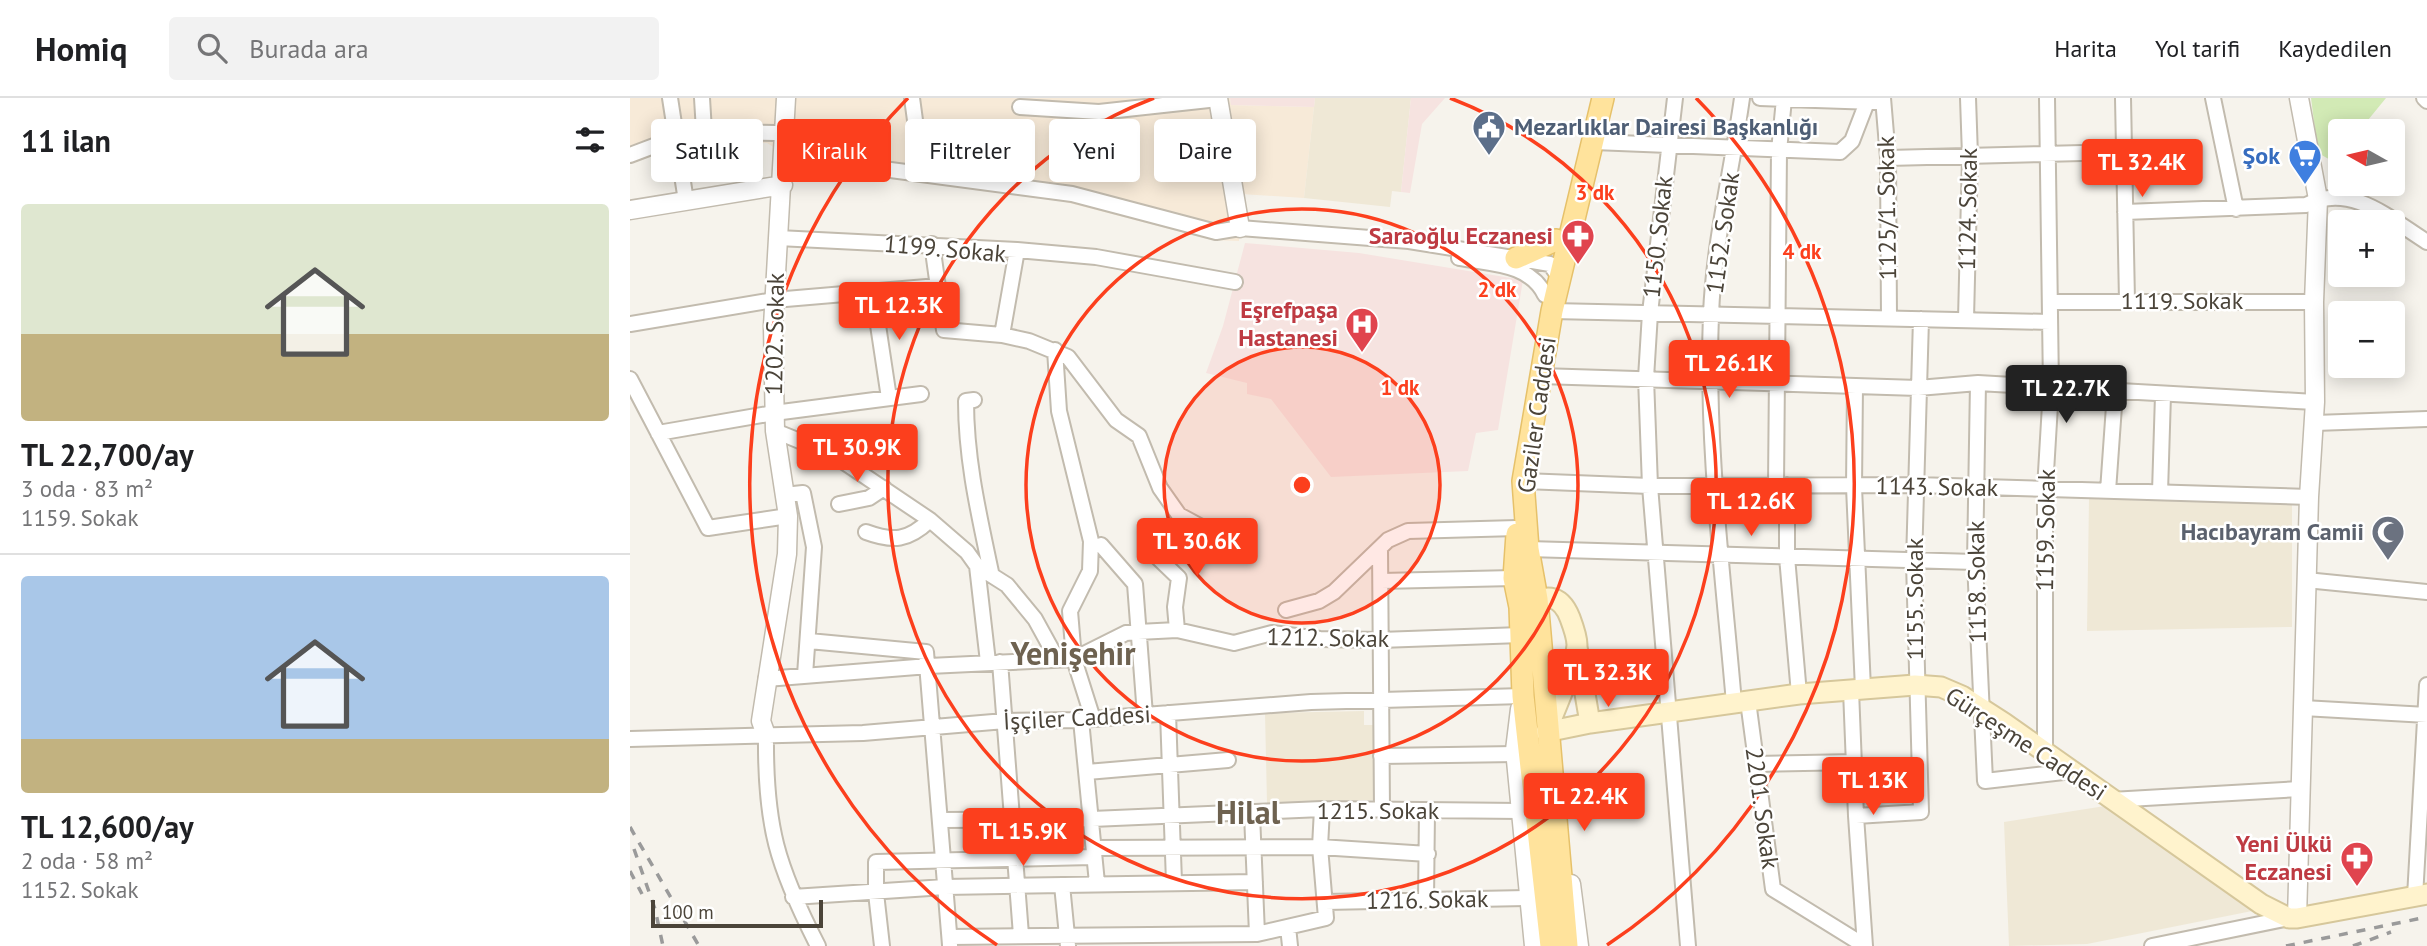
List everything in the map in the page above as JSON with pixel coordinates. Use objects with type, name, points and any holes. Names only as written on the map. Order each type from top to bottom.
[{"type":"main road","name":"Gaziler Caddesi","points":[[1555,271],[1556,240],[1589,98]]},
{"type":"main road","name":"Gaziler Caddesi","points":[[1551,946],[1523,696],[1521,635],[1529,603],[1514,578],[1517,528],[1513,476],[1555,271],[1594,142],[1603,98]]},
{"type":"main road","points":[[1516,258],[1556,240]]},
{"type":"main road","name":"Gaziler Caddesi","points":[[1549,303],[1523,481],[1529,603],[1546,732],[1567,946]]},
{"type":"main road","points":[[1529,603],[1554,597],[1563,603],[1577,645],[1590,723]]},
{"type":"main road","points":[[1546,732],[1577,645]]},
{"type":"main road","name":"Gürçeşme Caddesi","points":[[1546,732],[1590,723],[1798,694],[1915,685],[1941,687],[1981,709],[2261,904],[2293,918]]},
{"type":"main road","points":[[2293,918],[2421,896]]},
{"type":"street","points":[[670,98],[673,119]]},
{"type":"street","points":[[702,98],[703,119]]},
{"type":"street","name":"1202. Sokak","points":[[786,98],[786,119]]},
{"type":"street","points":[[912,98],[915,119]]},
{"type":"street","points":[[1020,107],[1099,112],[1218,98],[1240,228]]},
{"type":"street","name":"1150. Sokak","points":[[1675,98],[1650,313],[1646,378],[1650,486],[1688,946]]},
{"type":"street","name":"1152. Sokak","points":[[1741,702],[1714,485],[1711,383],[1712,314],[1718,231],[1735,149],[1742,98]]},
{"type":"street","points":[[1760,98],[1867,103],[1883,100]]},
{"type":"street","name":"1124. Sokak","points":[[1966,319],[1970,156],[1968,98]]},
{"type":"street","name":"1159. Sokak","points":[[2045,753],[2045,489],[2051,388],[2047,98]]},
{"type":"street","points":[[2123,98],[2127,301]]},
{"type":"street","points":[[2213,98],[2236,209]]},
{"type":"street","points":[[2152,946],[2293,918],[2309,497],[2315,423],[2314,302],[2318,199],[2299,98]]},
{"type":"street","points":[[1784,99],[1779,151],[1781,485],[1798,694]]},
{"type":"street","name":"1125/1. Sokak","points":[[1883,100],[1888,158],[1889,318]]},
{"type":"street","points":[[1594,142],[1840,152],[1852,141],[1867,103]]},
{"type":"street","points":[[763,133],[775,133]]},
{"type":"street","points":[[630,155],[651,147]]},
{"type":"street","points":[[1888,158],[2123,152]]},
{"type":"street","points":[[683,182],[686,201]]},
{"type":"street","name":"1202. Sokak","points":[[766,735],[761,722],[787,554],[788,516],[775,422],[775,300],[783,182]]},
{"type":"street","points":[[990,182],[1072,194],[1216,232],[1240,228],[1409,241],[1516,258],[1555,271]]},
{"type":"street","points":[[630,210],[783,185]]},
{"type":"street","points":[[2125,212],[2306,205],[2318,199],[2361,200],[2427,242]]},
{"type":"street","name":"1199. Sokak","points":[[778,239],[1017,250],[1002,335]]},
{"type":"street","points":[[1397,242],[1409,248],[1524,271],[1540,285],[1549,303],[1650,313],[2050,322]]},
{"type":"street","points":[[932,244],[944,330],[1002,335],[1055,350],[1068,357],[1082,371],[1116,420],[1139,436],[1160,488],[1179,515],[1216,535]]},
{"type":"street","points":[[1017,250],[1096,257],[1235,282]]},
{"type":"street","points":[[630,324],[775,300],[938,286]]},
{"type":"street","points":[[873,292],[889,398]]},
{"type":"street","name":"1119. Sokak","points":[[2050,302],[2314,302]]},
{"type":"street","name":"1155. Sokak","points":[[1856,816],[1921,812],[1915,685],[1914,562],[1921,319]]},
{"type":"street","points":[[1055,350],[1059,411],[1091,541],[1090,571],[1070,611],[1074,659],[1087,720],[1087,772],[1097,883]]},
{"type":"street","points":[[1540,376],[1918,388],[1978,383],[2315,402]]},
{"type":"street","points":[[630,379],[708,528],[788,516]]},
{"type":"street","name":"1158. Sokak","points":[[1978,383],[1975,562],[1985,780],[2072,771]]},
{"type":"street","points":[[1855,386],[1854,487],[1858,561],[1855,762],[1865,946]]},
{"type":"street","points":[[2108,491],[2115,392]]},
{"type":"street","points":[[658,433],[775,422],[921,394]]},
{"type":"street","points":[[2160,492],[2163,395]]},
{"type":"street","points":[[974,400],[966,401],[966,425],[974,494],[991,572]]},
{"type":"street","points":[[2315,423],[2427,419]]},
{"type":"street","points":[[775,422],[832,454],[930,520],[967,552],[977,566],[1005,722],[1021,935]]},
{"type":"street","name":"1143. Sokak","points":[[1523,481],[1650,486],[1916,485],[2309,497]]},
{"type":"street","points":[[839,504],[869,498],[884,488]]},
{"type":"street","points":[[783,495],[803,494],[814,547],[808,594],[809,641],[805,675]]},
{"type":"street","points":[[866,532],[890,540],[917,532],[930,520]]},
{"type":"street","points":[[1286,610],[1319,601],[1334,592],[1388,540],[1408,531],[1517,528]]},
{"type":"street","points":[[1101,545],[1135,584],[1145,715]]},
{"type":"street","points":[[1380,548],[1382,810]]},
{"type":"street","points":[[1528,548],[1858,561],[1975,562]]},
{"type":"street","points":[[1153,553],[1179,578],[1175,607],[1177,630]]},
{"type":"street","points":[[977,566],[991,572],[1007,585],[1035,618],[1057,659]]},
{"type":"street","points":[[1381,581],[1514,578]]},
{"type":"street","points":[[2306,580],[2427,592]]},
{"type":"street","name":"1212. Sokak","points":[[766,679],[929,666],[1074,659],[1126,633],[1138,632],[1177,630],[1234,643],[1272,633],[1320,639],[1380,640],[1521,635]]},
{"type":"street","points":[[809,641],[926,652],[950,942],[1001,941],[1021,935],[1067,941],[1257,934],[1326,918],[1320,847],[1322,809]]},
{"type":"street","points":[[2421,896],[2427,685]]},
{"type":"street","points":[[1523,696],[1517,720],[1516,754],[1534,946]]},
{"type":"street","name":"İşçiler Caddesi","points":[[630,739],[1087,720],[1311,702],[1523,696]]},
{"type":"street","name":"2201. Sokak","points":[[1741,702],[1756,764],[1773,889],[1865,946]]},
{"type":"street","points":[[2303,708],[2426,715]]},
{"type":"street","points":[[1168,713],[1174,883]]},
{"type":"street","points":[[1546,732],[1554,747],[1579,946]]},
{"type":"street","points":[[766,735],[765,787],[772,838],[793,897],[818,946]]},
{"type":"street","points":[[1381,756],[1516,754]]},
{"type":"street","points":[[1087,772],[1228,760]]},
{"type":"street","points":[[1756,764],[1855,762]]},
{"type":"street","points":[[2111,800],[2300,789]]},
{"type":"street","name":"1215. Sokak","points":[[942,820],[1172,817],[1322,809],[1521,811]]},
{"type":"street","points":[[1426,900],[1427,811]]},
{"type":"street","points":[[1252,814],[1257,934]]},
{"type":"street","points":[[882,946],[876,893],[876,862],[944,858],[1014,861],[1173,847],[1320,847],[1428,854]]},
{"type":"street","points":[[793,897],[946,887],[1255,882]]},
{"type":"street","points":[[1062,885],[1067,941]]},
{"type":"street","name":"1216. Sokak","points":[[1325,902],[1529,898]]},
{"type":"street","points":[[1288,928],[1290,946]]},
{"type":"shaded area","points":[[630,98],[1230,98],[1231,105],[1314,107],[1304,198],[1241,194],[1239,241],[1212,240],[1027,192],[938,182],[1035,182],[1035,119],[905,119],[905,178],[891,177],[891,119],[777,119],[777,149],[763,143],[763,119],[651,119],[651,156],[630,162]]},
{"type":"shaded area","points":[[1230,98],[1315,98],[1314,107],[1231,105]]},
{"type":"shaded area","points":[[1315,98],[1411,98],[1401,192],[1392,191],[1390,207],[1304,198]]},
{"type":"shaded area","points":[[1411,98],[1445,98],[1422,124],[1410,193],[1401,192]]},
{"type":"shaded area","name":"Eşrefpaşa Hastanesi","points":[[1245,243],[1359,253],[1523,280],[1498,430],[1476,433],[1468,471],[1331,477],[1271,399],[1247,394],[1247,383],[1206,373],[1223,326]]},
{"type":"shaded area","points":[[2089,499],[2292,504],[2292,627],[2087,631]]},
{"type":"shaded area","points":[[1364,711],[1364,725],[1375,725],[1376,800],[1267,803],[1265,713]]},
{"type":"shaded area","points":[[2105,806],[2252,911],[2087,944],[2009,946],[2004,822]]},
{"type":"green space","points":[[2311,98],[2386,98],[2369,119],[2328,119],[2328,159],[2318,153]]},
{"type":"railway","points":[[630,827],[699,946]]},
{"type":"railway","points":[[634,849],[655,909],[663,946]]},
{"type":"railway","points":[[630,871],[642,894]]},
{"type":"railway","points":[[2286,946],[2427,917]]},
{"type":"railway","points":[[2353,946],[2391,932]]},
{"type":"place","name":"Mezarlıklar Dairesi Başkanlığı","points":[[1489,157]]},
{"type":"place","name":"Şok","points":[[2305,186]]},
{"type":"place","name":"Saraoğlu Eczanesi","points":[[1578,266]]},
{"type":"place","name":"Eşrefpaşa Hastanesi","points":[[1362,354]]},
{"type":"place","name":"Hacıbayram Camii","points":[[2388,562]]},
{"type":"place","name":"Yeni Ülkü Eczanesi","points":[[2357,888]]},
{"type":"district","name":"Yenişehir","points":[[1073,654]]},
{"type":"district","name":"Hilal","points":[[1248,813]]}]
